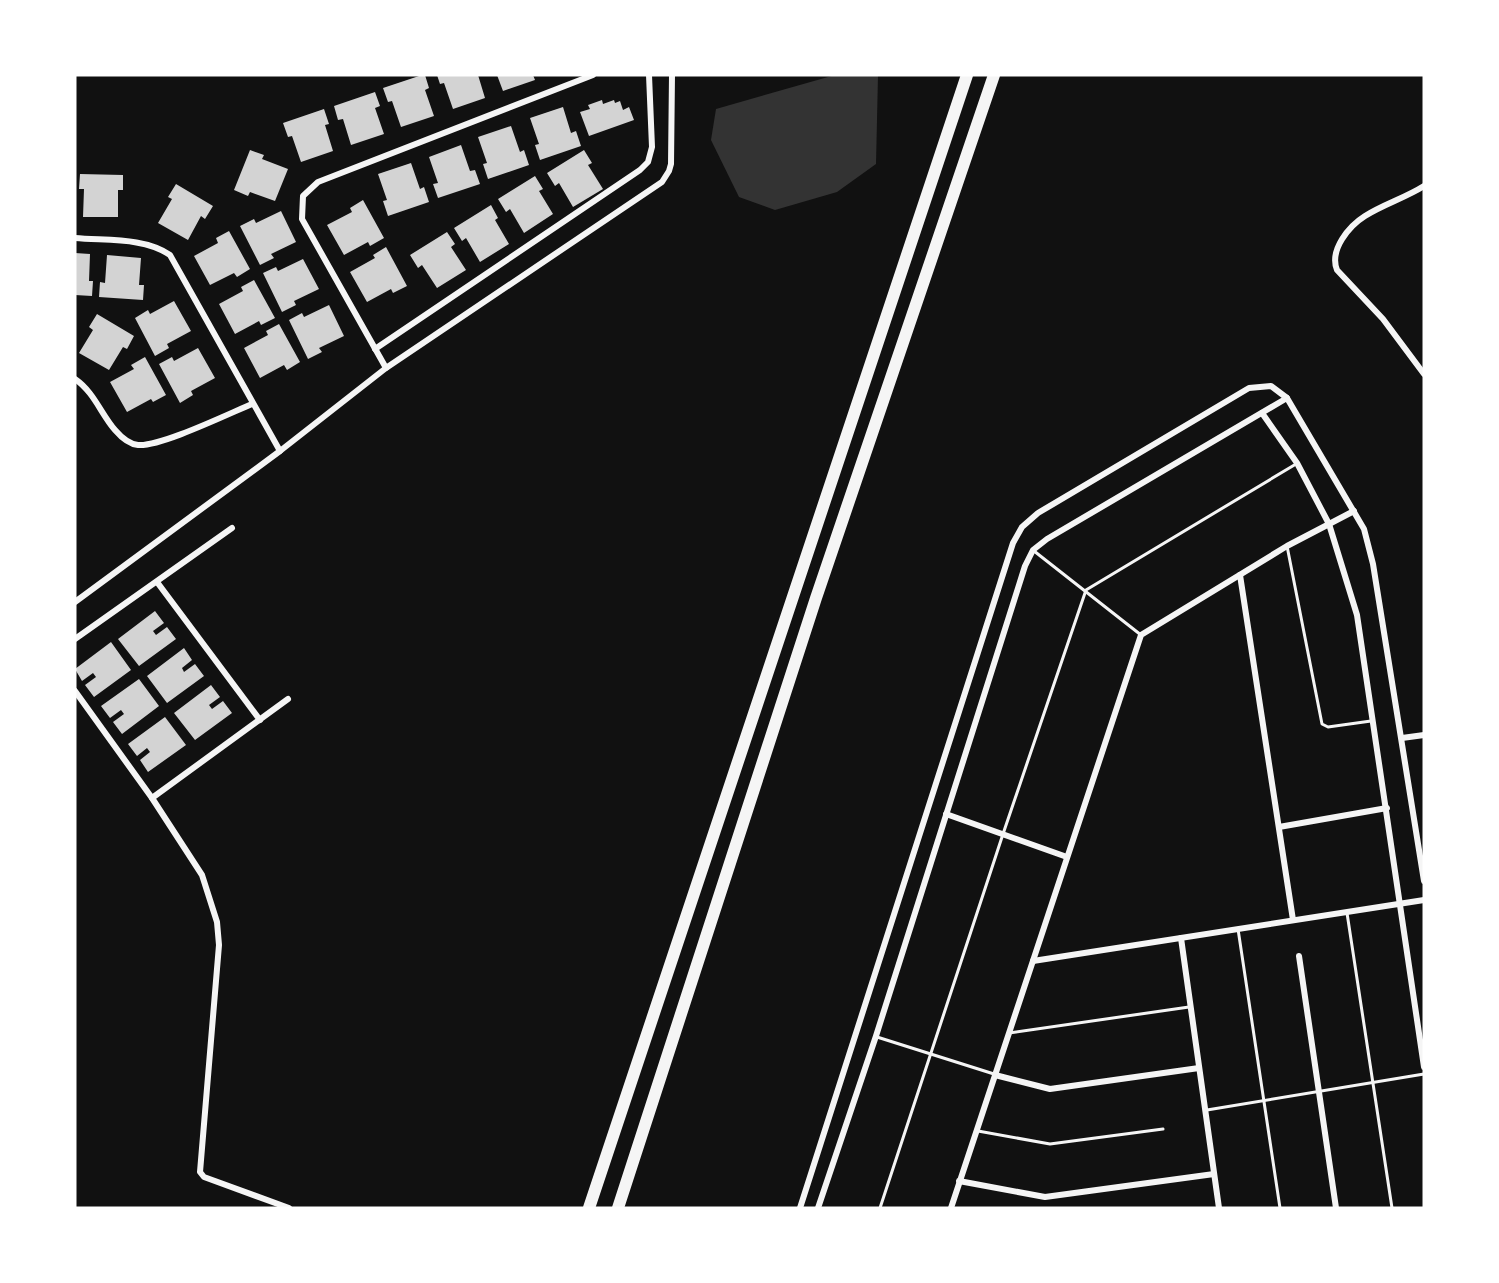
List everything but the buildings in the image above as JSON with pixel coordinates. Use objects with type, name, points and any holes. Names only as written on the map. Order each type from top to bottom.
[{"type":"highway","points":[[589,1208],[967,75]]},
{"type":"highway","points":[[618,1208],[812,610],[994,75]]},
{"type":"street","points":[[386,368],[302,219],[303,196],[318,182],[593,75]]},
{"type":"street","points":[[375,349],[640,170],[648,162],[652,147],[649,75]]},
{"type":"street","points":[[75,602],[280,451],[386,368],[662,182],[669,171],[670,164],[672,75]]},
{"type":"street","points":[[1424,186],[1364,217],[1348,232],[1338,246],[1335,256],[1337,270],[1383,319],[1424,374]]},
{"type":"street","points":[[75,238],[148,244],[160,247],[170,255],[280,451]]},
{"type":"street","points":[[75,379],[85,386],[123,439],[137,445],[156,443],[252,404]]},
{"type":"street","points":[[800,1208],[1013,543],[1022,527],[1038,513],[1249,388],[1271,386],[1287,398],[1364,529],[1370,548],[1424,881]]},
{"type":"street","points":[[818,1208],[876,1036],[1025,566],[1033,550],[1047,539],[1287,398]]},
{"type":"street","points":[[1262,413],[1297,463],[1329,524],[1357,615],[1424,1067]]},
{"type":"street","points":[[951,1208],[1141,635],[1287,546],[1354,511]]},
{"type":"street","points":[[75,639],[232,528]]},
{"type":"street","points":[[1240,575],[1293,920]]},
{"type":"street","points":[[157,582],[260,720]]},
{"type":"street","points":[[75,691],[152,798],[202,875],[211,898],[217,922],[219,945],[200,1172],[204,1177],[289,1208]]},
{"type":"street","points":[[152,798],[288,699]]},
{"type":"street","points":[[1402,738],[1424,735]]},
{"type":"street","points":[[1279,827],[1387,808]]},
{"type":"street","points":[[946,814],[1067,857]]},
{"type":"street","points":[[1033,961],[1424,900]]},
{"type":"street","points":[[1181,938],[1219,1208]]},
{"type":"street","points":[[1299,956],[1336,1208]]},
{"type":"street","points":[[995,1075],[1050,1089],[1199,1068]]},
{"type":"street","points":[[960,1181],[1045,1197],[1214,1174]]},
{"type":"lane","points":[[880,1208],[1086,590],[1297,463]]},
{"type":"lane","points":[[1287,546],[1322,724],[1328,727],[1373,721]]},
{"type":"lane","points":[[1033,550],[1141,635]]},
{"type":"lane","points":[[1347,912],[1392,1208]]},
{"type":"lane","points":[[1238,929],[1280,1208]]},
{"type":"lane","points":[[1009,1033],[1191,1006]]},
{"type":"lane","points":[[876,1036],[995,1075]]},
{"type":"lane","points":[[1205,1110],[1424,1074]]},
{"type":"lane","points":[[976,1131],[1050,1144],[1163,1129]]},
{"type":"shaded area","points":[[835,75],[878,75],[876,164],[837,192],[775,210],[739,197],[711,140],[716,109]]}]
